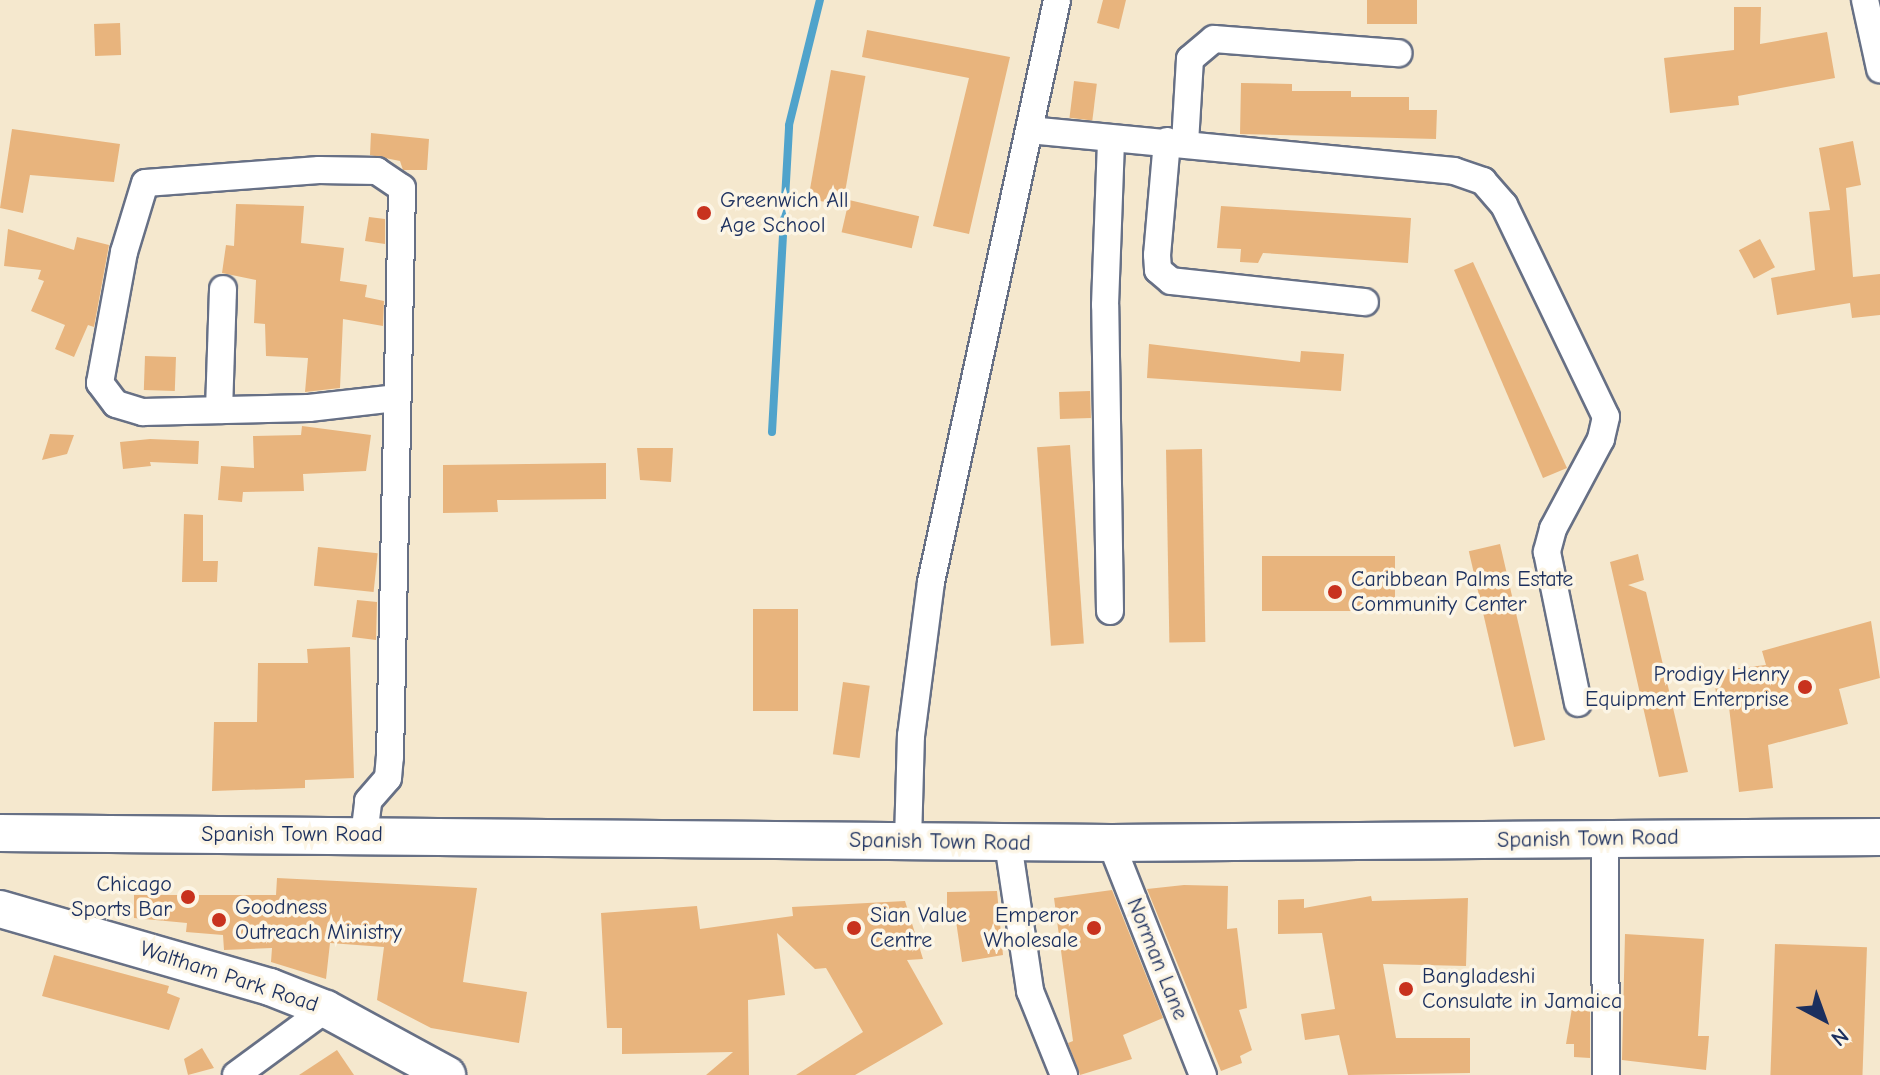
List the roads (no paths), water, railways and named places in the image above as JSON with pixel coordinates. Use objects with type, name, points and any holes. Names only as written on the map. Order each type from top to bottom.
[{"type":"main road","name":"Spanish Town Road","points":[[0,833],[1008,843],[1880,837]]},
{"type":"main road","name":"Waltham Park Road","points":[[0,909],[214,968],[326,1009],[447,1075]]},
{"type":"street","points":[[908,841],[911,736],[931,582],[1057,0]]},
{"type":"street","points":[[1865,0],[1880,69]]},
{"type":"street","points":[[1365,302],[1171,281],[1158,270],[1157,255],[1190,59],[1214,39],[1398,53]]},
{"type":"street","points":[[1029,130],[1454,171],[1483,181],[1504,205],[1606,417],[1601,439],[1553,529],[1547,552],[1578,703]]},
{"type":"street","points":[[1110,611],[1105,305],[1111,140]]},
{"type":"street","points":[[364,836],[368,801],[388,778],[390,757],[404,203],[394,180],[377,171],[319,170],[145,183],[124,252],[100,383],[116,404],[143,412],[397,398]]},
{"type":"street","points":[[219,410],[223,289]]},
{"type":"street","points":[[1605,839],[1606,1075]]},
{"type":"street","points":[[1008,843],[1030,991],[1064,1075]]},
{"type":"street","name":"Norman Lane","points":[[1111,843],[1203,1075]]},
{"type":"street","points":[[236,1075],[326,1009]]},
{"type":"waterway","points":[[772,432],[789,125],[820,0]]},
{"type":"place","name":"Greenwich All Age School","points":[[704,213]]},
{"type":"place","name":"Caribbean Palms Estate Community Center","points":[[1335,592]]},
{"type":"place","name":"Prodigy Henry Equipment Enterprise","points":[[1805,687]]},
{"type":"place","name":"Chicago Sports Bar","points":[[188,897]]},
{"type":"place","name":"Goodness Outreach Ministry","points":[[219,920]]},
{"type":"place","name":"Sian Value Centre","points":[[854,928]]},
{"type":"place","name":"Emperor Wholesale","points":[[1094,928]]},
{"type":"place","name":"Bangladeshi Consulate in Jamaica","points":[[1406,989]]}]
